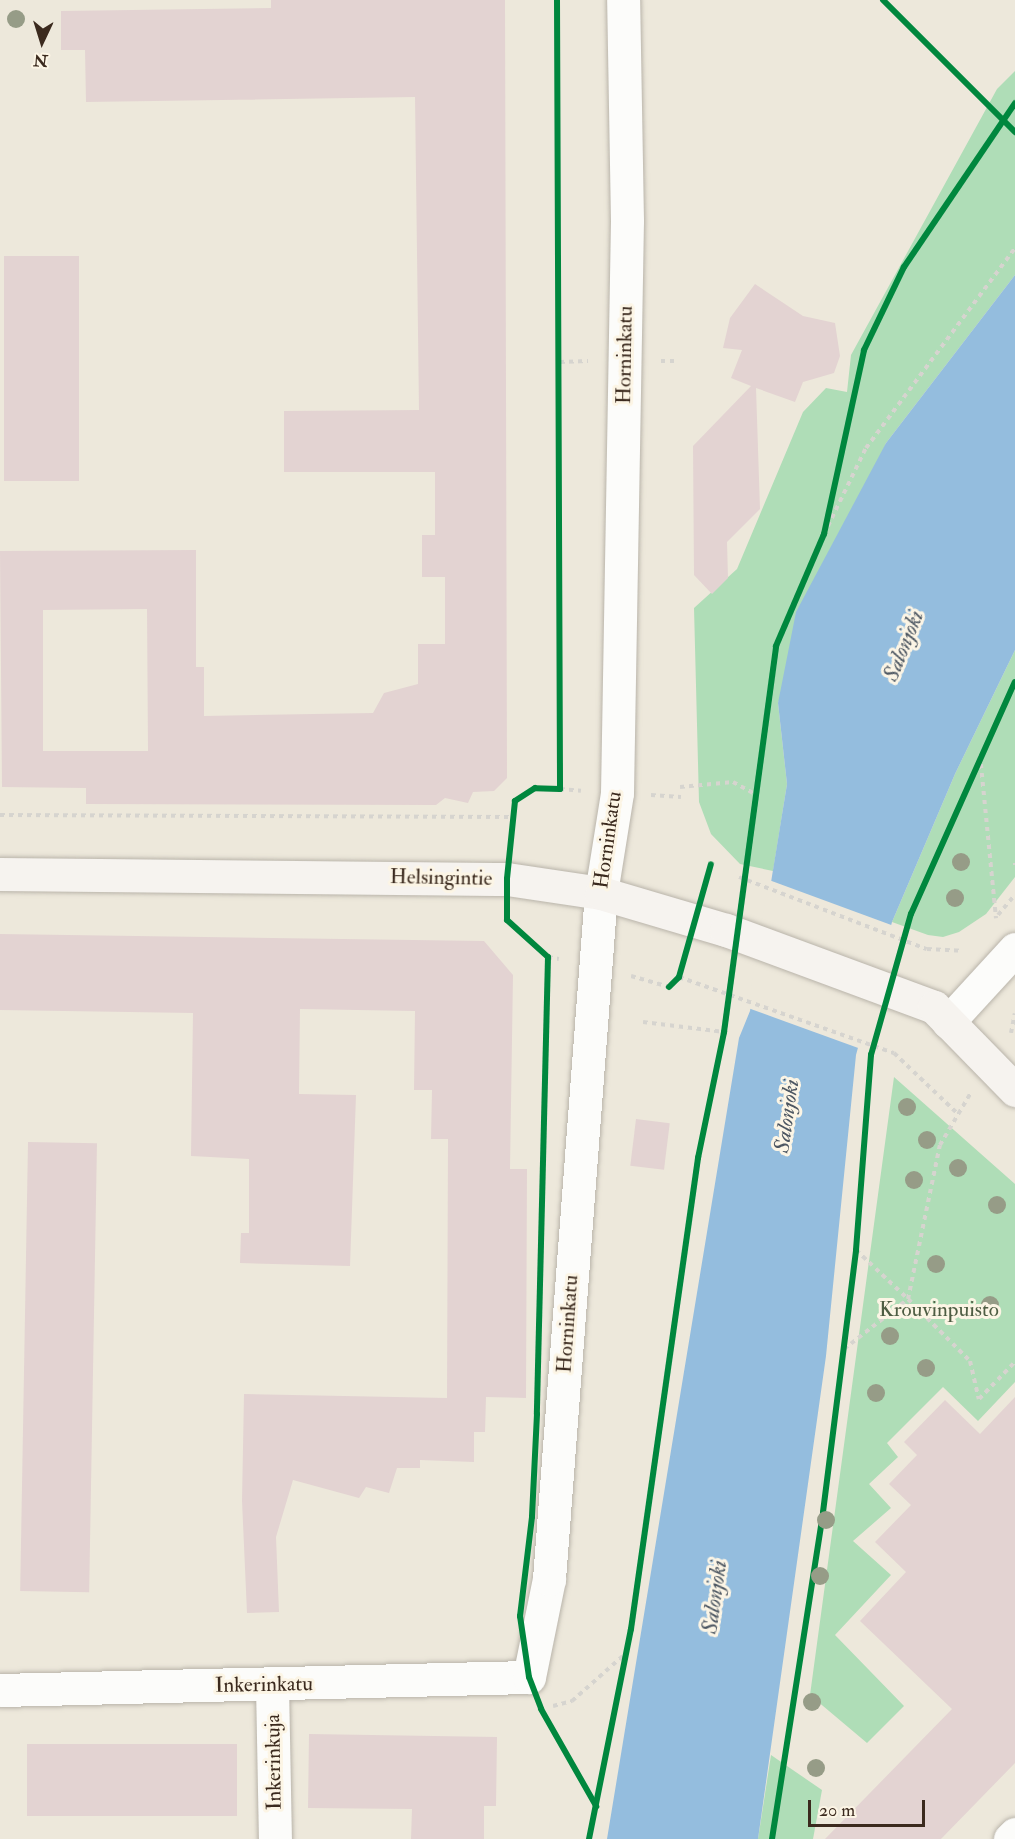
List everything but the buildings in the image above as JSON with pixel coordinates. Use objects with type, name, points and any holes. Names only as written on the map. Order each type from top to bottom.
[{"type":"main road","name":"Helsingintie","points":[[0,874],[507,879],[601,893],[726,930],[941,1015]]},
{"type":"main road","points":[[941,1015],[1015,1090]]},
{"type":"street","name":"Horninkatu","points":[[529,1677],[549,1579],[601,893],[617,793],[627,221],[623,0]]},
{"type":"street","points":[[941,1015],[1015,950]]},
{"type":"street","name":"Inkerinkatu","points":[[0,1690],[529,1677]]},
{"type":"street","name":"Inkerinkuja","points":[[272,1685],[275,1839]]},
{"type":"street","points":[[1010,1839],[1015,1834]]},
{"type":"path","points":[[819,544],[866,448],[1015,248]]},
{"type":"path","points":[[560,350],[560,373]]},
{"type":"path","points":[[824,534],[831,499]]},
{"type":"path","points":[[971,776],[985,745]]},
{"type":"path","points":[[980,755],[998,915]]},
{"type":"path","points":[[552,789],[560,789],[560,778]]},
{"type":"path","points":[[680,788],[733,782],[756,795]]},
{"type":"path","points":[[755,807],[758,784]]},
{"type":"path","points":[[507,879],[513,809]]},
{"type":"path","points":[[0,815],[512,817]]},
{"type":"path","points":[[744,890],[747,866]]},
{"type":"path","points":[[739,877],[927,949],[965,952],[972,944]]},
{"type":"path","points":[[992,922],[1015,895]]},
{"type":"path","points":[[669,987],[679,977],[696,921]]},
{"type":"path","points":[[902,947],[905,936]]},
{"type":"path","points":[[540,950],[548,957],[548,969]]},
{"type":"path","points":[[679,977],[894,1053],[958,1114]]},
{"type":"path","points":[[727,1008],[730,984]]},
{"type":"path","points":[[721,1043],[725,1020]]},
{"type":"path","points":[[643,1022],[723,1032]]},
{"type":"path","points":[[871,1055],[877,1033]]},
{"type":"path","points":[[844,1349],[908,1299],[940,1145],[989,1063]]},
{"type":"path","points":[[854,1261],[856,1239]]},
{"type":"path","points":[[856,1250],[969,1361],[979,1399],[1015,1362]]},
{"type":"path","points":[[842,1361],[845,1338]]},
{"type":"path","points":[[623,1665],[627,1645]]},
{"type":"path","points":[[529,1677],[541,1709],[572,1701],[626,1653]]},
{"type":"green space","points":[[1015,71],[1015,275],[886,443],[778,703],[787,784],[773,871],[740,864],[711,834],[699,802],[694,608],[737,569],[803,412],[826,388],[847,392],[851,355],[997,89]]},
{"type":"green space","points":[[1015,650],[1015,877],[986,914],[959,932],[943,937],[928,935],[892,922],[955,774]]},
{"type":"green space","name":"Krouvinpuisto","points":[[894,1077],[1015,1184],[1015,1382],[978,1421],[943,1387],[887,1443],[898,1457],[869,1484],[891,1508],[853,1541],[891,1575],[835,1635],[904,1706],[867,1743],[810,1695]]},
{"type":"green space","points":[[771,1755],[822,1790],[813,1839],[758,1839]]},
{"type":"water","name":"Salonjoki","points":[[1015,275],[1015,650],[955,774],[892,922],[856,1055],[826,1356],[758,1839],[607,1839],[739,1038],[750,1011],[787,784],[778,703],[796,612],[886,443]]},
{"type":"pier","points":[[769,880],[894,926],[861,1049],[748,1008]]},
{"type":"cycle path","points":[[557,0],[560,789],[535,788],[515,801],[507,879],[507,920],[548,957],[537,1414],[532,1517],[520,1616],[529,1677],[541,1709],[596,1806]]},
{"type":"cycle path","points":[[883,0],[1015,132]]},
{"type":"cycle path","points":[[589,1839],[631,1629],[698,1158],[724,1032],[776,646],[824,534],[864,350],[904,267],[1015,103]]},
{"type":"cycle path","points":[[772,1839],[823,1512],[856,1250],[871,1055],[911,914],[1015,682]]},
{"type":"cycle path","points":[[669,987],[679,977],[711,864]]}]
